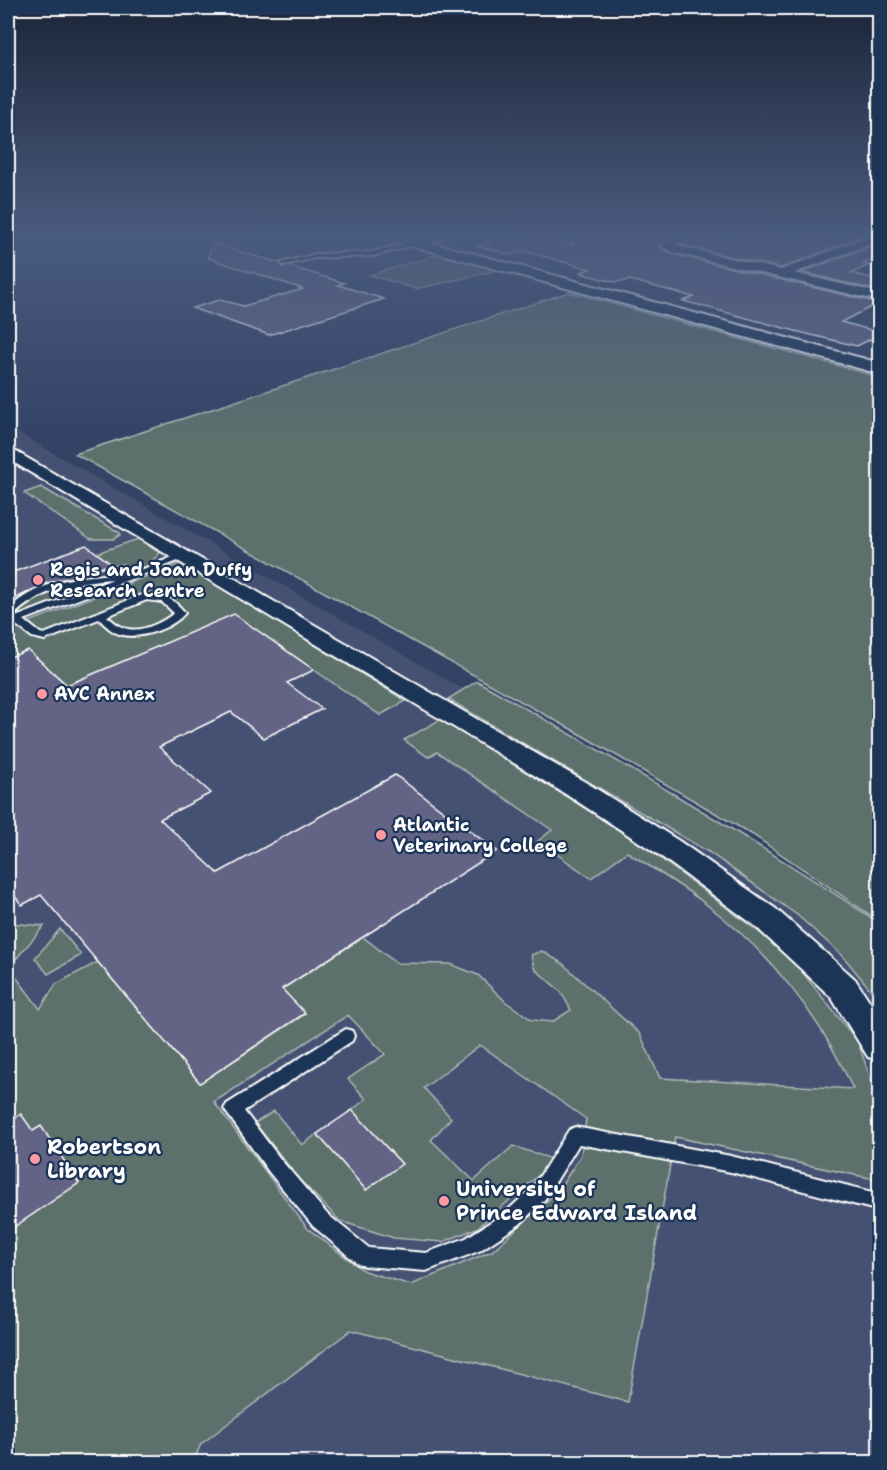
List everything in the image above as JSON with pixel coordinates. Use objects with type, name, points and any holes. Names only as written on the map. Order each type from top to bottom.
[{"type":"street","points":[[639,304],[879,369]]},
{"type":"street","points":[[8,452],[582,792],[669,848],[765,917],[843,988],[879,1047]]},
{"type":"lane","points":[[11,619],[183,556]]},
{"type":"lane","points":[[11,619],[31,596],[92,577],[129,576]]},
{"type":"lane","points":[[11,619],[36,635],[45,637],[100,615],[152,596],[163,597],[180,613],[174,619],[132,633],[121,631],[100,615]]},
{"type":"lane","points":[[346,1036],[233,1109],[275,1166],[320,1220],[365,1257],[426,1262],[472,1245],[513,1218],[539,1193],[575,1135],[731,1164],[826,1187],[879,1203]]},
{"type":"shaded area","name":"University of Prince Edward Island","points":[[8,427],[439,675],[879,940],[879,1462],[8,1462]]},
{"type":"green space","points":[[534,304],[611,304],[879,377],[879,921],[753,835],[578,733],[75,454]]},
{"type":"green space","points":[[41,487],[120,535],[113,539],[91,539],[24,493]]},
{"type":"green space","points":[[138,539],[160,553],[146,567],[123,570],[123,564],[94,570],[111,564],[97,553]]},
{"type":"green space","points":[[181,563],[406,701],[380,715],[314,670],[67,685],[28,650],[8,658],[8,630]]},
{"type":"green space","points":[[109,581],[10,618],[31,601],[56,589],[82,583]]},
{"type":"green space","points":[[477,681],[681,798],[781,859],[879,923],[879,1000],[842,955],[797,915],[710,853],[448,699]]},
{"type":"green space","points":[[441,719],[633,838],[787,953],[858,1042],[879,1104],[879,1180],[675,1137],[628,1402],[351,1330],[201,1444],[193,1462],[8,1462],[8,966],[40,1009],[56,984],[98,962],[200,1083],[305,1014],[282,989],[363,937],[396,963],[450,964],[478,975],[506,1002],[532,1020],[552,1022],[571,1010],[561,992],[534,968],[531,955],[542,951],[562,963],[640,1034],[660,1078],[853,1089],[825,1036],[790,986],[749,941],[703,902],[627,852],[591,878],[538,841],[552,830],[437,752],[428,757],[404,740]],"holes":[[[348,1015],[385,1054],[348,1079],[366,1099],[352,1110],[401,1164],[366,1190],[317,1134],[302,1145],[274,1111],[255,1123],[299,1179],[340,1221],[394,1238],[443,1242],[477,1228],[540,1174],[552,1159],[513,1146],[474,1181],[431,1140],[451,1118],[424,1088],[480,1045],[586,1119],[581,1155],[558,1191],[492,1251],[411,1285],[364,1271],[307,1228],[214,1102]]]},
{"type":"green space","points":[[8,923],[44,926],[16,959],[8,948]]},
{"type":"green space","points":[[60,929],[81,955],[48,974],[35,958]]},
{"type":"green space","points":[[872,1228],[880,1229],[879,1462],[878,1462]]},
{"type":"building","points":[[207,304],[244,306],[252,304],[369,304],[269,335],[192,308]]},
{"type":"building","points":[[693,304],[878,304],[841,322],[879,332],[879,335],[857,346]]},
{"type":"building","name":"Regis and Joan Duffy Research Centre","points":[[86,545],[111,564],[81,575],[47,583],[8,602],[8,574]]},
{"type":"building","name":"Atlantic Veterinary College","points":[[234,614],[314,670],[287,683],[322,709],[264,738],[231,712],[159,747],[211,793],[160,819],[218,873],[395,775],[497,851],[282,989],[305,1013],[200,1083],[41,895],[22,905],[8,888],[8,658],[28,650],[67,685]]},
{"type":"building","points":[[352,1110],[402,1164],[366,1190],[317,1134]]},
{"type":"building","name":"Robertson Library","points":[[21,1114],[33,1131],[41,1126],[79,1183],[8,1231],[8,1123]]},
{"type":"place","name":"Regis and Joan Duffy Research Centre","points":[[38,580]]},
{"type":"place","name":"AVC Annex","points":[[42,694]]},
{"type":"place","name":"Atlantic Veterinary College","points":[[381,835]]},
{"type":"place","name":"Robertson Library","points":[[35,1159]]},
{"type":"place","name":"University of Prince Edward Island","points":[[444,1201]]}]
